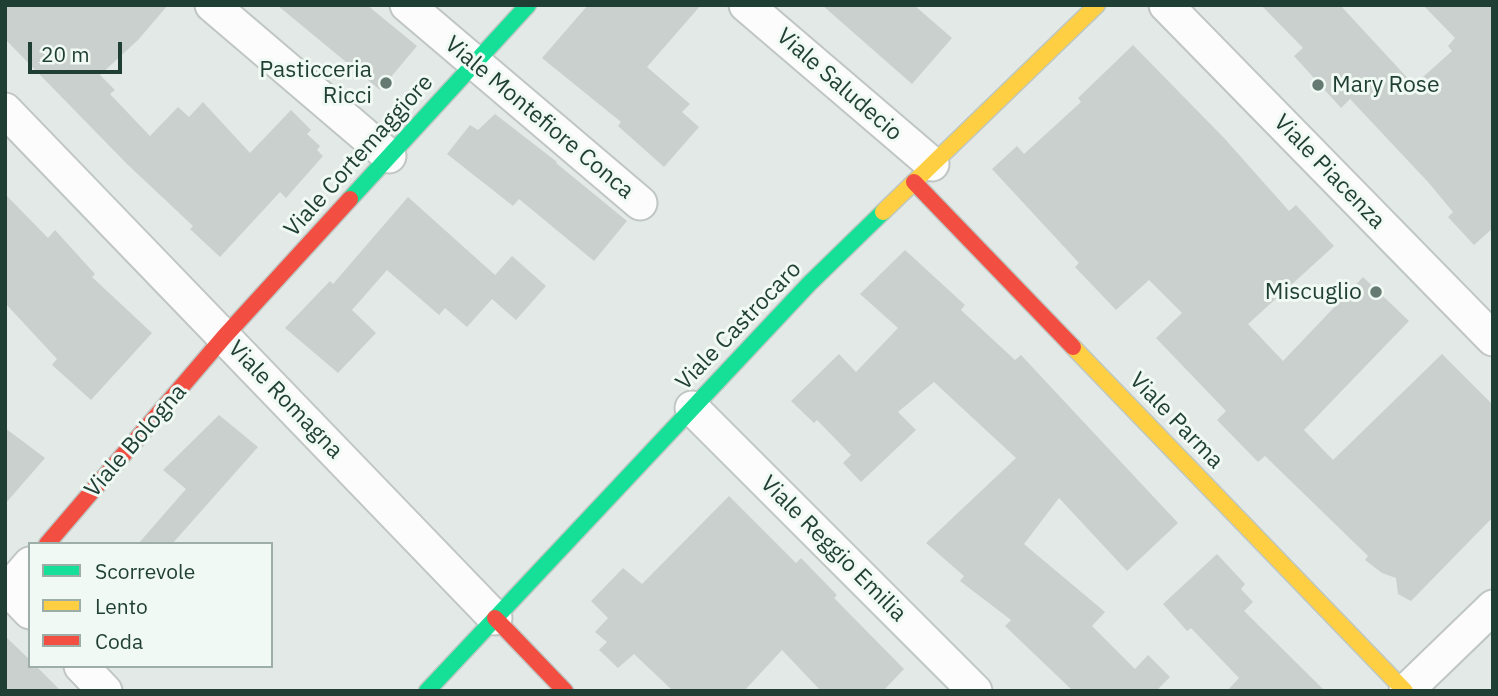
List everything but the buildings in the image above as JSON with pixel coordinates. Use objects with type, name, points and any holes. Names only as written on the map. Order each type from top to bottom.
[{"type":"street","points":[[212,5],[389,156]]},
{"type":"street","name":"Viale Montefiore Conca","points":[[407,5],[640,203]]},
{"type":"street","name":"Viale Cortemaggiore","points":[[224,337],[528,5]]},
{"type":"street","name":"Viale Saludecio","points":[[746,5],[923,173]]},
{"type":"street","name":"Viale Castrocaro","points":[[427,691],[809,284],[1097,5]]},
{"type":"street","name":"Viale Piacenza","points":[[1166,5],[1493,339]]},
{"type":"street","name":"Viale Romagna","points":[[5,110],[565,691]]},
{"type":"street","name":"Viale Parma","points":[[923,173],[1406,691]]},
{"type":"street","name":"Viale Bologna","points":[[49,542],[224,337]]},
{"type":"street","name":"Viale Reggio Emilia","points":[[692,408],[975,691]]},
{"type":"street","points":[[12,595],[28,567]]},
{"type":"street","points":[[1406,691],[1493,607]]},
{"type":"street","points":[[83,668],[105,691]]},
{"type":"traffic: fast","points":[[350,199],[528,5]]},
{"type":"traffic: fast","points":[[427,691],[809,284],[883,212]]},
{"type":"traffic: slow","points":[[883,212],[1097,5]]},
{"type":"traffic: slow","points":[[1073,347],[1405,691]]},
{"type":"traffic: jam","points":[[914,182],[1073,347]]},
{"type":"traffic: jam","points":[[49,542],[224,337],[350,199]]},
{"type":"traffic: jam","points":[[495,618],[565,691]]},
{"type":"place","name":"Pasticceria Ricci","points":[[386,83]]},
{"type":"place","name":"Mary Rose","points":[[1318,85]]},
{"type":"place","name":"Miscuglio","points":[[1376,292]]}]
